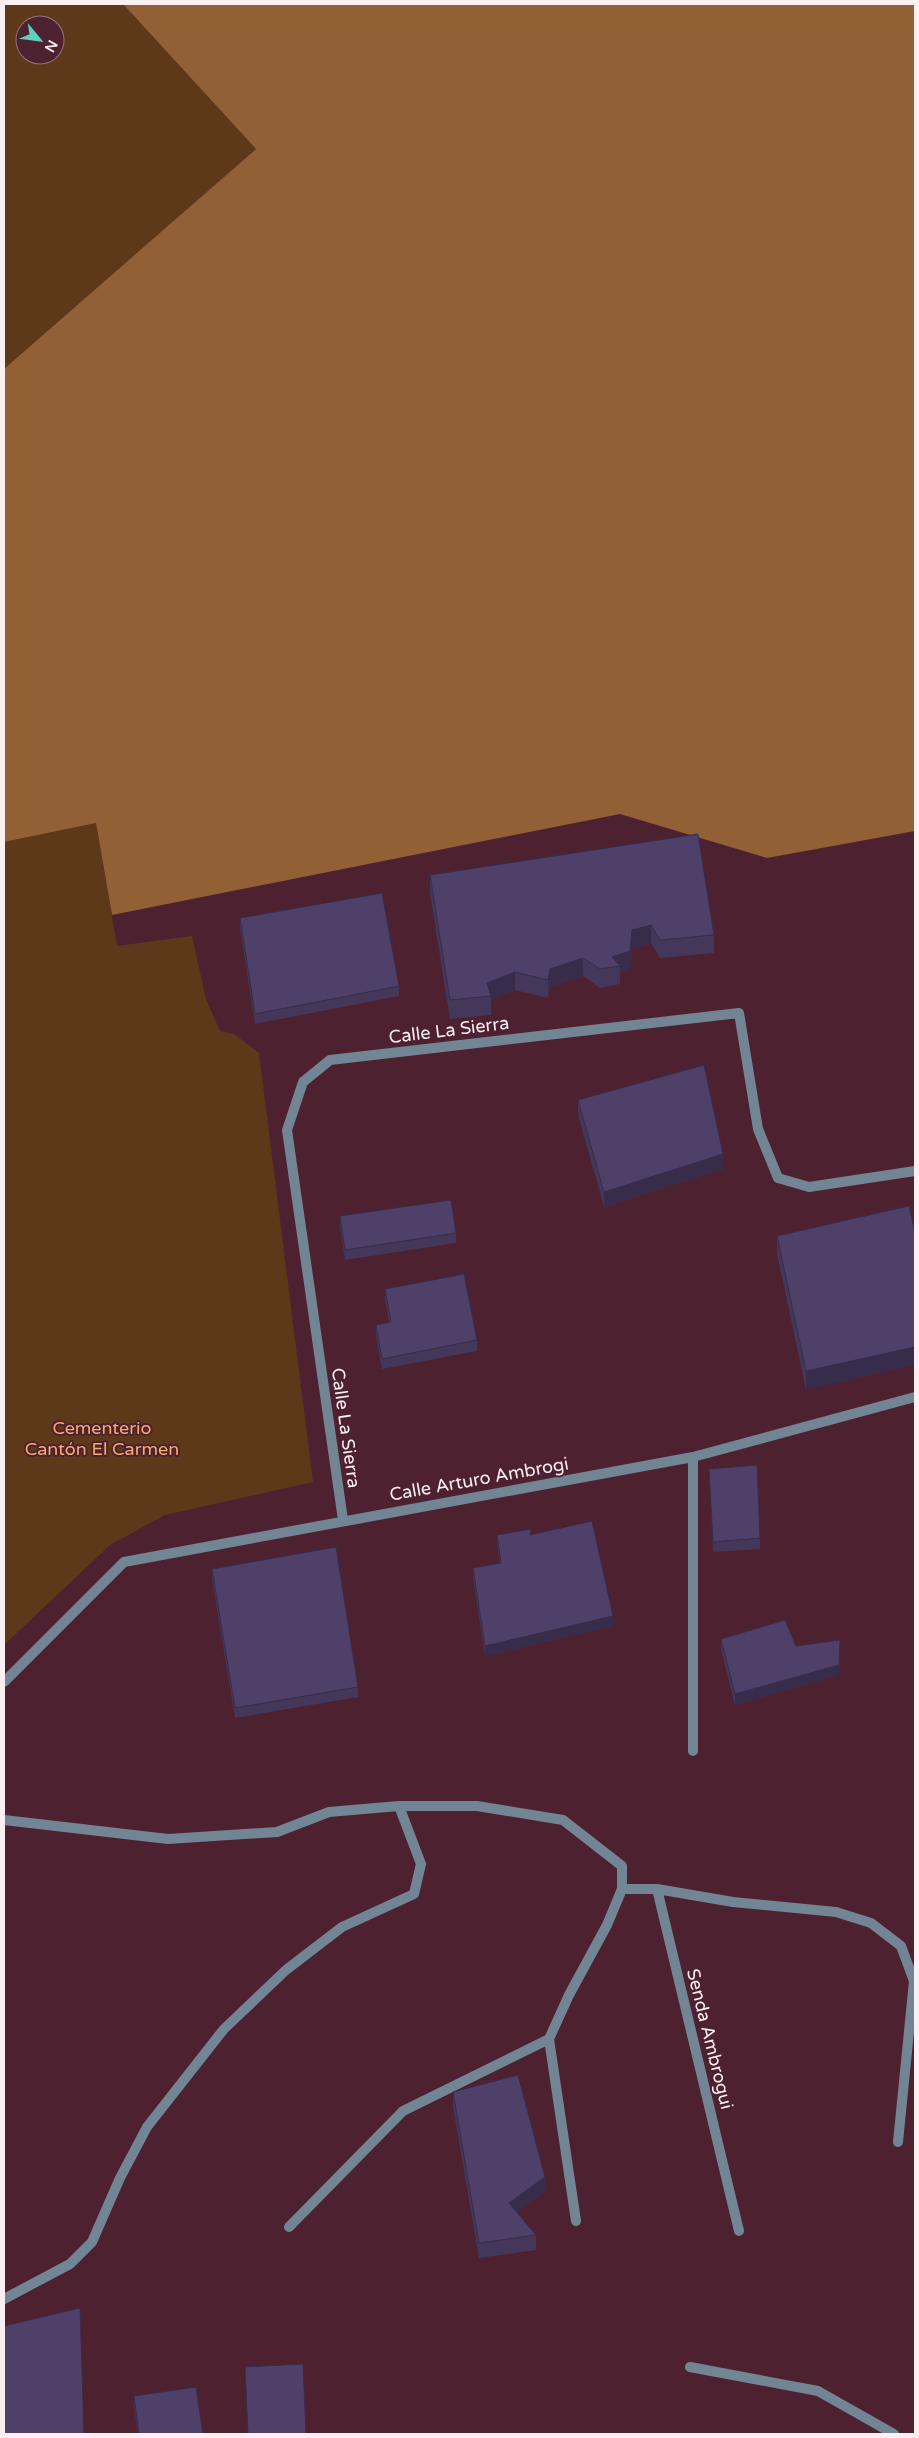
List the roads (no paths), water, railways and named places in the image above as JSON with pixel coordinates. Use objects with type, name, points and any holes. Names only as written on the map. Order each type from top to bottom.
[{"type":"street","name":"Calle La Sierra","points":[[343,1520],[287,1130],[303,1082],[330,1060],[739,1013],[758,1129],[778,1178],[810,1187],[915,1171]]},
{"type":"street","name":"Calle Arturo Ambrogi","points":[[4,1682],[124,1562],[692,1457],[915,1396]]},
{"type":"street","points":[[692,1457],[693,1751]]},
{"type":"street","points":[[4,2299],[70,2264],[92,2242],[120,2178],[147,2127],[224,2029],[286,1970],[342,1927],[414,1894],[421,1864],[399,1806]]},
{"type":"street","points":[[4,1820],[168,1839],[277,1832],[329,1812],[399,1806],[477,1806],[563,1820],[622,1866],[622,1889],[607,1925],[569,1995],[549,2039],[576,2221]]},
{"type":"street","points":[[622,1889],[657,1889],[733,1902],[836,1912],[871,1923],[901,1946],[914,1981],[898,2142]]},
{"type":"street","name":"Senda Ambrogui","points":[[657,1889],[740,2231]]},
{"type":"street","points":[[289,2228],[403,2111],[549,2039]]},
{"type":"street","points":[[690,2367],[818,2391],[894,2434]]},
{"type":"park label","name":"Cementerio Cantón El Carmen","points":[[102,1438]]}]
